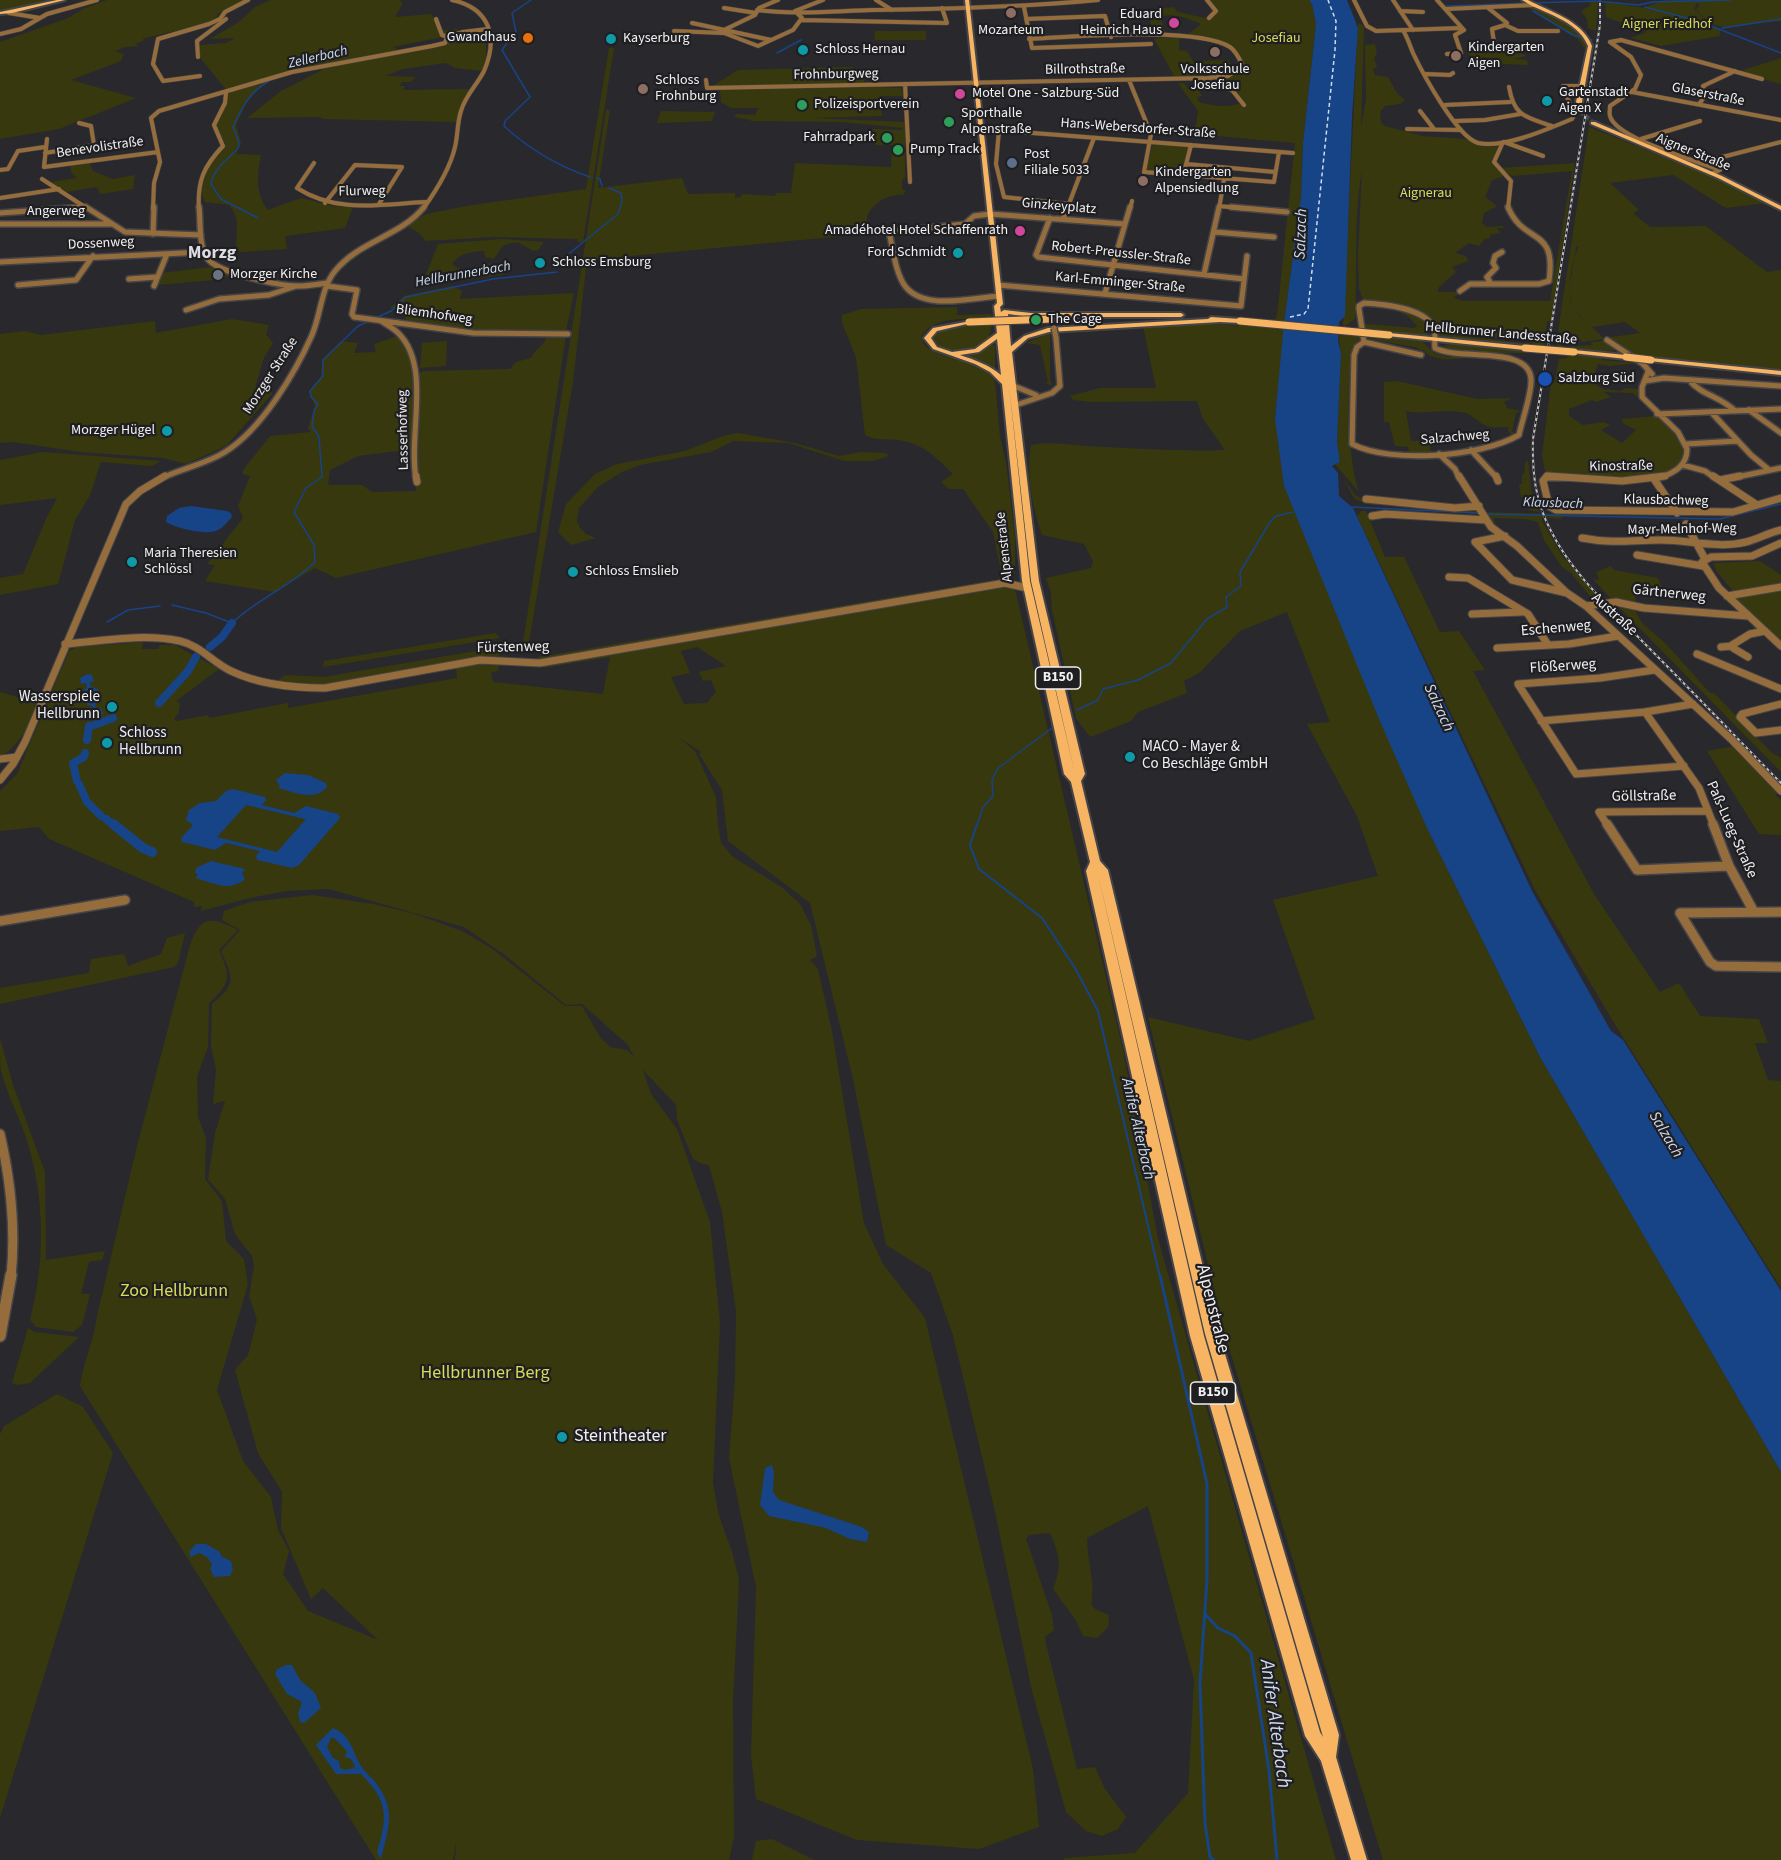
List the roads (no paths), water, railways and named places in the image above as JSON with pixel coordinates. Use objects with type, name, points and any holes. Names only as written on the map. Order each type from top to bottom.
[{"type":"main road","points":[[4,12],[63,0]]},
{"type":"main road","name":"Alpenstraße","points":[[966,0],[998,285],[1011,350],[1010,385],[1027,588],[1069,774],[1076,781],[1095,862],[1091,871],[1197,1335],[1313,1736],[1328,1757],[1359,1860]]},
{"type":"main road","points":[[1529,3],[1570,24],[1585,34],[1590,41],[1579,105],[1580,111]]},
{"type":"main road","name":"Aigner Straße","points":[[1593,123],[1713,173],[1781,208]]},
{"type":"main road","name":"Alpenstraße","points":[[1000,300],[997,306],[1000,334],[1016,405],[1035,581],[1080,774],[1076,781]]},
{"type":"main road","name":"Hellbrunner Landesstraße","points":[[1004,312],[1031,315],[1171,314],[1218,320]]},
{"type":"main road","name":"Hellbrunner Landesstraße","points":[[943,351],[929,343],[927,338],[930,333],[943,326],[969,322],[1077,319],[1218,320],[1781,372]]},
{"type":"main road","name":"Hellbrunner Landesstraße","points":[[1011,350],[1026,337],[1048,330],[1218,320]]},
{"type":"main road","points":[[943,351],[960,353],[976,351],[1000,334]]},
{"type":"main road","points":[[943,351],[977,363],[1010,385]]},
{"type":"street","points":[[0,34],[21,29],[40,18],[97,0]]},
{"type":"street","points":[[200,76],[163,81],[153,64],[158,39],[209,24],[220,19],[225,12],[237,4],[248,0]]},
{"type":"street","points":[[198,57],[196,43],[204,34],[219,26],[237,9],[256,0]]},
{"type":"street","points":[[447,37],[465,31],[488,29],[481,12],[469,5],[452,0]]},
{"type":"street","points":[[718,33],[778,0]]},
{"type":"street","points":[[674,31],[718,33],[758,46],[793,30],[802,18],[800,13],[795,11],[823,0]]},
{"type":"street","points":[[876,0],[892,10]]},
{"type":"street","points":[[994,0],[996,8]]},
{"type":"street","points":[[1032,0],[1038,6]]},
{"type":"street","points":[[724,8],[757,12],[800,13],[1024,7],[1098,0]]},
{"type":"street","points":[[1207,0],[1215,11],[1209,18]]},
{"type":"street","points":[[1354,0],[1368,28],[1378,32],[1461,28]]},
{"type":"street","points":[[1393,0],[1413,30]]},
{"type":"street","points":[[1437,0],[1463,31],[1455,35],[1461,53],[1447,54]]},
{"type":"street","points":[[469,5],[476,3]]},
{"type":"street","points":[[1446,9],[1529,3]]},
{"type":"street","points":[[1486,6],[1503,18],[1507,23],[1505,25]]},
{"type":"street","points":[[1024,7],[1030,47],[1037,49],[1151,44]]},
{"type":"street","points":[[801,20],[947,23],[942,8]]},
{"type":"street","points":[[1400,11],[1423,12]]},
{"type":"street","points":[[4,12],[40,18]]},
{"type":"street","points":[[1026,19],[1105,16],[1111,37],[1029,39]]},
{"type":"street","points":[[436,20],[442,34],[447,37]]},
{"type":"street","points":[[692,23],[772,40]]},
{"type":"street","points":[[1495,49],[1492,29],[1505,25],[1518,31],[1557,31]]},
{"type":"street","name":"Morzger Straße","points":[[17,757],[126,504],[136,493],[156,479],[217,456],[242,438],[264,412],[303,353],[321,314],[327,285],[345,260],[362,247],[413,219],[426,202],[454,152],[462,108],[486,67],[489,53],[488,29]]},
{"type":"street","points":[[1404,32],[1426,75],[1461,130],[1473,142],[1528,149],[1543,156]]},
{"type":"street","points":[[153,234],[154,183],[160,162],[151,118],[153,114],[165,108],[226,93],[299,70],[445,43],[447,37]]},
{"type":"street","name":"Billrothstraße","points":[[976,82],[1195,78],[1228,76],[1243,66],[1236,52],[1229,46],[1198,38],[1111,37]]},
{"type":"street","points":[[1713,173],[1720,170],[1641,139],[1614,125],[1608,115],[1612,103],[1632,92],[1638,85],[1640,72],[1631,57],[1610,42],[1622,39],[1762,79]]},
{"type":"street","points":[[1699,104],[1706,95],[1703,86],[1735,71]]},
{"type":"street","points":[[1426,75],[1453,73]]},
{"type":"street","name":"Billrothstraße","points":[[1195,78],[1232,90],[1244,105]]},
{"type":"street","name":"Frohnburgweg","points":[[706,80],[707,88],[976,82]]},
{"type":"street","points":[[1129,80],[1150,128],[1150,142],[1143,170],[1147,173],[1274,182],[1279,152]]},
{"type":"street","points":[[905,84],[910,182]]},
{"type":"street","points":[[1460,291],[1469,284],[1547,283],[1553,258],[1545,243],[1522,228],[1509,211],[1507,201],[1511,181],[1494,162],[1502,145],[1574,117],[1563,86],[1582,86]]},
{"type":"street","points":[[1509,87],[1510,102],[1514,110],[1552,126]]},
{"type":"street","name":"Glaserstraße","points":[[1632,92],[1781,120]]},
{"type":"street","points":[[226,93],[214,128],[223,146],[206,163],[198,178],[203,252],[213,266],[237,274],[296,286],[327,285],[355,288],[358,291],[352,314],[376,319]]},
{"type":"street","points":[[1445,105],[1510,102]]},
{"type":"street","points":[[1420,111],[1434,129]]},
{"type":"street","points":[[1455,121],[1481,121],[1520,114]]},
{"type":"street","points":[[1641,139],[1700,121]]},
{"type":"street","points":[[0,170],[8,169],[18,151],[94,145],[91,126],[79,123]]},
{"type":"street","name":"Hans-Webersdorfer-Straße","points":[[981,129],[1293,153]]},
{"type":"street","points":[[1407,129],[1461,130]]},
{"type":"street","points":[[999,130],[995,140],[999,179],[1004,197],[1069,204]]},
{"type":"street","points":[[1064,219],[1094,138]]},
{"type":"street","points":[[45,150],[47,139]]},
{"type":"street","points":[[1699,163],[1749,152],[1780,142]]},
{"type":"street","points":[[1183,176],[1191,145]]},
{"type":"street","name":"Benevolistraße","points":[[45,150],[44,167],[158,152]]},
{"type":"street","name":"Flurweg","points":[[314,164],[297,188],[307,197],[344,206],[426,202]]},
{"type":"street","points":[[1186,164],[1275,172]]},
{"type":"street","points":[[324,202],[355,165],[402,167],[379,204]]},
{"type":"street","points":[[42,179],[125,232],[201,235]]},
{"type":"street","points":[[1204,274],[1215,232],[1224,179]]},
{"type":"street","points":[[0,198],[59,189]]},
{"type":"street","points":[[1105,293],[1132,201]]},
{"type":"street","points":[[0,202],[7,209],[0,223]]},
{"type":"street","points":[[1219,206],[1287,212]]},
{"type":"street","points":[[0,213],[84,207]]},
{"type":"street","points":[[990,214],[974,216],[965,224],[889,232],[904,285],[921,298],[1000,300]]},
{"type":"street","name":"Ginzkeyplatz","points":[[990,214],[1125,224]]},
{"type":"street","name":"Robert-Preussler-Straße","points":[[1050,218],[1038,246],[1036,255],[1038,257],[1244,279]]},
{"type":"street","name":"Angerweg","points":[[0,223],[111,224]]},
{"type":"street","points":[[1215,232],[1274,237]]},
{"type":"street","name":"Dossenweg","points":[[0,262],[203,252]]},
{"type":"street","points":[[1491,284],[1487,277],[1496,268],[1493,262],[1495,256],[1502,252]]},
{"type":"street","points":[[154,286],[167,254]]},
{"type":"street","points":[[18,285],[76,280],[93,256]]},
{"type":"street","points":[[1244,279],[1247,256]]},
{"type":"street","points":[[129,279],[158,277]]},
{"type":"street","name":"Karl-Emminger-Straße","points":[[998,285],[1241,306],[1244,279]]},
{"type":"street","points":[[186,310],[219,299],[269,295],[296,286]]},
{"type":"street","points":[[1421,355],[1364,342],[1359,306],[1367,303],[1400,308],[1424,317],[1434,328],[1433,340]]},
{"type":"street","name":"Bliemhofweg","points":[[376,319],[483,333],[568,334]]},
{"type":"street","name":"Lasserhofweg","points":[[376,319],[400,334],[413,354],[417,404],[414,467],[417,482]]},
{"type":"street","points":[[1016,405],[1025,399],[1054,393],[1060,386],[1056,338],[1052,320]]},
{"type":"street","name":"Salzachweg","points":[[1364,342],[1357,347],[1354,355],[1352,444],[1356,448],[1370,453],[1438,454],[1507,444],[1519,435],[1530,372],[1519,362],[1504,357],[1443,353],[1435,348],[1433,340]]},
{"type":"street","points":[[1607,340],[1643,364],[1648,372],[1664,378]]},
{"type":"street","points":[[1648,372],[1641,390],[1642,397],[1686,444],[1688,454],[1683,465],[1705,471],[1757,505]]},
{"type":"street","points":[[1646,381],[1664,378],[1781,386]]},
{"type":"street","points":[[1689,380],[1700,390],[1726,400],[1735,411]]},
{"type":"street","points":[[1010,385],[1039,395]]},
{"type":"street","points":[[1657,414],[1781,409]]},
{"type":"street","points":[[1749,410],[1781,433]]},
{"type":"street","points":[[1711,412],[1768,470]]},
{"type":"street","points":[[1686,444],[1737,441]]},
{"type":"street","points":[[1471,450],[1496,475],[1498,481]]},
{"type":"street","name":"Austraße","points":[[1438,454],[1455,469],[1486,519],[1693,704],[1732,740],[1781,791]]},
{"type":"street","name":"Kinostraße","points":[[1549,506],[1543,481],[1547,476],[1586,479],[1654,479],[1672,475],[1683,465]]},
{"type":"street","points":[[1720,480],[1781,468]]},
{"type":"street","points":[[1654,479],[1677,513]]},
{"type":"street","name":"Klausbachweg","points":[[1549,506],[1556,510],[1568,511],[1733,512],[1781,498]]},
{"type":"street","points":[[1366,499],[1455,508],[1480,508]]},
{"type":"street","points":[[1372,516],[1385,514],[1486,519]]},
{"type":"street","points":[[1686,524],[1698,544],[1704,562],[1727,596],[1781,646]]},
{"type":"street","name":"Mayr-Melnhof-Weg","points":[[1582,538],[1606,543],[1662,540],[1698,544],[1746,542],[1766,533],[1781,530]]},
{"type":"street","points":[[1504,536],[1475,542],[1512,580],[1567,593]]},
{"type":"street","points":[[1637,555],[1704,562],[1752,556],[1781,543]]},
{"type":"street","name":"Fürstenweg","points":[[65,644],[145,638],[179,641],[198,647],[228,670],[247,678],[298,688],[325,688],[480,660],[540,663],[1005,583],[1025,574]]},
{"type":"street","points":[[1449,577],[1468,578],[1528,614],[1548,645]]},
{"type":"street","name":"Fürstenweg","points":[[1005,583],[1027,588]]},
{"type":"street","points":[[1727,596],[1781,587]]},
{"type":"street","name":"Gärtnerweg","points":[[1586,606],[1616,602],[1644,608],[1748,616]]},
{"type":"street","points":[[1472,614],[1522,612]]},
{"type":"street","points":[[1722,647],[1732,646],[1750,634],[1765,631]]},
{"type":"street","name":"Eschenweg","points":[[1497,648],[1569,644],[1618,636]]},
{"type":"street","points":[[1732,646],[1748,657]]},
{"type":"street","points":[[1697,654],[1781,689]]},
{"type":"street","name":"Flößerweg","points":[[1541,721],[1518,684],[1600,678],[1654,670]]},
{"type":"street","points":[[1684,766],[1576,774],[1541,721],[1646,712],[1693,704]]},
{"type":"street","points":[[1781,704],[1742,714],[1740,717],[1756,733],[1781,730]]},
{"type":"street","name":"Paß-Lueg-Straße","points":[[1646,712],[1699,788],[1729,866],[1754,912]]},
{"type":"street","points":[[0,759],[17,757]]},
{"type":"street","points":[[0,780],[17,757]]},
{"type":"street","name":"Göllstraße","points":[[1708,811],[1599,812],[1637,870],[1729,866]]},
{"type":"street","points":[[0,921],[125,900]]},
{"type":"street","points":[[1781,912],[1680,914],[1710,962],[1716,966],[1781,967]]},
{"type":"street","points":[[0,1134],[13,1199],[15,1234],[12,1271],[0,1336]]},
{"type":"water","name":"Salzach","points":[[1309,0],[1347,0],[1358,28],[1352,116],[1345,316],[1339,322],[1338,341],[1341,353],[1337,442],[1340,462],[1332,466],[1338,473],[1339,496],[1353,508],[1533,893],[1611,1031],[1623,1040],[1781,1291],[1781,1472],[1540,1057],[1426,826],[1379,719],[1284,486],[1275,419],[1284,323],[1301,197],[1303,143],[1316,24]]},
{"type":"water","points":[[191,506],[227,511],[232,517],[224,526],[213,532],[184,529],[166,522],[167,516],[179,508]]},
{"type":"water","points":[[87,674],[92,675],[94,681],[90,682],[91,687],[97,689],[100,694],[95,705],[97,709],[101,708],[103,714],[96,720],[95,717],[90,718],[89,711],[93,710],[92,706],[86,704],[82,699],[82,692],[87,687],[86,683],[81,684],[80,678]]},
{"type":"water","points":[[285,773],[308,775],[326,783],[327,787],[322,792],[310,795],[278,788],[280,786],[276,780]]},
{"type":"water","points":[[233,789],[265,797],[266,800],[262,805],[294,813],[306,806],[338,814],[340,818],[299,865],[292,868],[257,860],[256,856],[260,851],[226,843],[215,850],[182,842],[181,838],[193,825],[186,820],[189,810],[200,803],[216,801],[226,791]],"holes":[[[246,805],[305,819],[277,852],[217,837]]]},
{"type":"water","points":[[211,861],[245,869],[242,873],[245,879],[226,886],[195,878],[198,875],[195,872],[196,868]]},
{"type":"water","points":[[772,1465],[773,1492],[779,1500],[862,1527],[869,1532],[867,1542],[850,1539],[826,1528],[769,1516],[760,1505],[765,1468]]},
{"type":"water","points":[[196,1544],[206,1544],[231,1561],[233,1569],[230,1576],[214,1577],[210,1569],[212,1564],[207,1557],[199,1553],[191,1557],[189,1552]]},
{"type":"water","points":[[292,1665],[300,1680],[315,1693],[321,1708],[304,1723],[300,1722],[298,1714],[302,1702],[287,1694],[275,1674],[277,1669]]},
{"type":"water","points":[[333,1728],[343,1734],[364,1770],[383,1793],[389,1811],[389,1820],[381,1859],[377,1852],[384,1819],[381,1801],[361,1774],[336,1774],[316,1745]],"holes":[[[331,1738],[334,1738],[347,1751],[345,1757],[351,1759],[354,1768],[345,1770],[340,1768],[339,1761],[333,1758],[327,1747]]]},
{"type":"waterway","name":"Hellbrunnerbach","points":[[509,40],[516,32],[512,13],[531,0]]},
{"type":"waterway","points":[[1533,3],[1596,1],[1638,5],[1653,2],[1730,0]]},
{"type":"waterway","points":[[1446,6],[1528,3]]},
{"type":"waterway","points":[[1645,7],[1698,21],[1781,53]]},
{"type":"waterway","points":[[1533,11],[1573,35],[1592,40]]},
{"type":"waterway","points":[[1722,28],[1781,19]]},
{"type":"waterway","name":"Zellerbach","points":[[494,33],[494,39],[509,40]]},
{"type":"waterway","name":"Zellerbach","points":[[444,44],[486,34]]},
{"type":"waterway","points":[[777,53],[801,40]]},
{"type":"waterway","name":"Hellbrunnerbach","points":[[507,43],[502,50],[530,97],[505,121],[504,126],[544,156],[590,177]]},
{"type":"waterway","name":"Zellerbach","points":[[258,218],[221,199],[211,184],[217,170],[238,149],[238,139],[233,127],[240,113],[252,95],[269,81]]},
{"type":"waterway","name":"Hellbrunnerbach","points":[[597,178],[600,179],[602,186]]},
{"type":"waterway","name":"Hellbrunnerbach","points":[[566,256],[618,214],[622,201],[621,193],[609,188]]},
{"type":"waterway","name":"Hellbrunnerbach","points":[[172,605],[206,613],[232,623],[295,579],[315,562],[314,545],[294,512],[306,488],[322,477],[319,437],[312,426],[314,411],[318,404],[311,397],[310,391],[323,376],[323,360],[358,326],[391,311],[406,297],[493,279],[557,272]]},
{"type":"waterway","name":"Klausbach","points":[[1486,514],[1720,519],[1781,504]]},
{"type":"waterway","name":"Klausbach","points":[[1351,507],[1480,513]]},
{"type":"waterway","name":"Anifer Alterbach","points":[[1077,710],[1098,700],[1103,689],[1138,680],[1171,663],[1207,619],[1227,607],[1226,597],[1241,586],[1240,572],[1270,522],[1276,516],[1293,512]]},
{"type":"waterway","name":"Hellbrunnerbach","points":[[107,622],[128,610],[160,606]]},
{"type":"waterway","points":[[210,647],[222,637],[232,623]]},
{"type":"waterway","points":[[159,703],[188,671],[196,657]]},
{"type":"waterway","points":[[94,725],[113,718]]},
{"type":"waterway","points":[[87,740],[89,726]]},
{"type":"waterway","name":"Anifer Alterbach","points":[[977,826],[983,807],[993,796],[992,780],[997,769],[1052,728]]},
{"type":"waterway","points":[[77,781],[73,763],[84,757],[85,753]]},
{"type":"waterway","points":[[79,784],[87,802],[101,816]]},
{"type":"waterway","points":[[106,819],[115,826]]},
{"type":"waterway","points":[[113,824],[143,848],[152,852]]},
{"type":"waterway","name":"Anifer Alterbach","points":[[977,824],[970,845],[979,869],[1042,918],[1075,968],[1098,1011],[1160,1277]]},
{"type":"waterway","name":"Anifer Alterbach","points":[[1160,1275],[1207,1484],[1207,1580],[1200,1683],[1205,1823],[1210,1857],[1214,1860]]},
{"type":"waterway","name":"Anifer Alterbach","points":[[1205,1614],[1218,1628],[1235,1636],[1251,1653],[1269,1770],[1277,1860]]},
{"type":"tunnel","points":[[1580,111],[1593,123]]},
{"type":"railway","points":[[1600,0],[1600,25],[1533,439],[1534,475],[1538,497],[1551,531],[1581,576],[1781,783]]},
{"type":"place","name":"Mozarteum","points":[[1011,13]]},
{"type":"place","name":"Eduard Heinrich Haus","points":[[1174,23]]},
{"type":"place","name":"Gwandhaus","points":[[528,38]]},
{"type":"place","name":"Kayserburg","points":[[611,39]]},
{"type":"place","name":"Schloss Hernau","points":[[803,50]]},
{"type":"place","name":"Volksschule Josefiau","points":[[1215,52]]},
{"type":"place","name":"Kindergarten Aigen","points":[[1456,56]]},
{"type":"place","name":"Schloss Frohnburg","points":[[643,89]]},
{"type":"place","name":"Motel One - Salzburg-Süd","points":[[960,94]]},
{"type":"place","name":"Gartenstadt Aigen X","points":[[1547,101]]},
{"type":"place","name":"Polizeisportverein","points":[[802,105]]},
{"type":"place","name":"Sporthalle Alpenstraße","points":[[949,122]]},
{"type":"place","name":"Fahrradpark","points":[[887,138]]},
{"type":"place","name":"Pump Track","points":[[898,150]]},
{"type":"place","name":"Post Filiale 5033","points":[[1012,163]]},
{"type":"place","name":"Kindergarten Alpensiedlung","points":[[1143,181]]},
{"type":"place","name":"Amadéhotel Hotel Schaffenrath","points":[[1020,231]]},
{"type":"place","name":"Ford Schmidt","points":[[958,253]]},
{"type":"place","name":"Schloss Emsburg","points":[[540,263]]},
{"type":"place","name":"Morzger Kirche","points":[[218,275]]},
{"type":"place","name":"The Cage","points":[[1036,320]]},
{"type":"place","name":"Salzburg Süd","points":[[1545,379]]},
{"type":"place","name":"Morzger Hügel","points":[[167,431]]},
{"type":"place","name":"Maria Theresien Schlössl","points":[[132,562]]},
{"type":"place","name":"Schloss Emslieb","points":[[573,572]]},
{"type":"place","name":"Wasserspiele Hellbrunn","points":[[112,707]]},
{"type":"place","name":"Schloss Hellbrunn","points":[[107,743]]},
{"type":"place","name":"MACO - Mayer & Co Beschläge GmbH","points":[[1130,757]]},
{"type":"place","name":"Steintheater","points":[[562,1437]]},
{"type":"district","name":"Morzg","points":[[212,254]]},
{"type":"park label","name":"Aigner Friedhof","points":[[1667,25]]},
{"type":"park label","name":"Josefiau","points":[[1276,39]]},
{"type":"park label","name":"Aignerau","points":[[1426,194]]},
{"type":"park label","name":"Zoo Hellbrunn","points":[[174,1292]]},
{"type":"park label","name":"Hellbrunner Berg","points":[[485,1374]]}]
